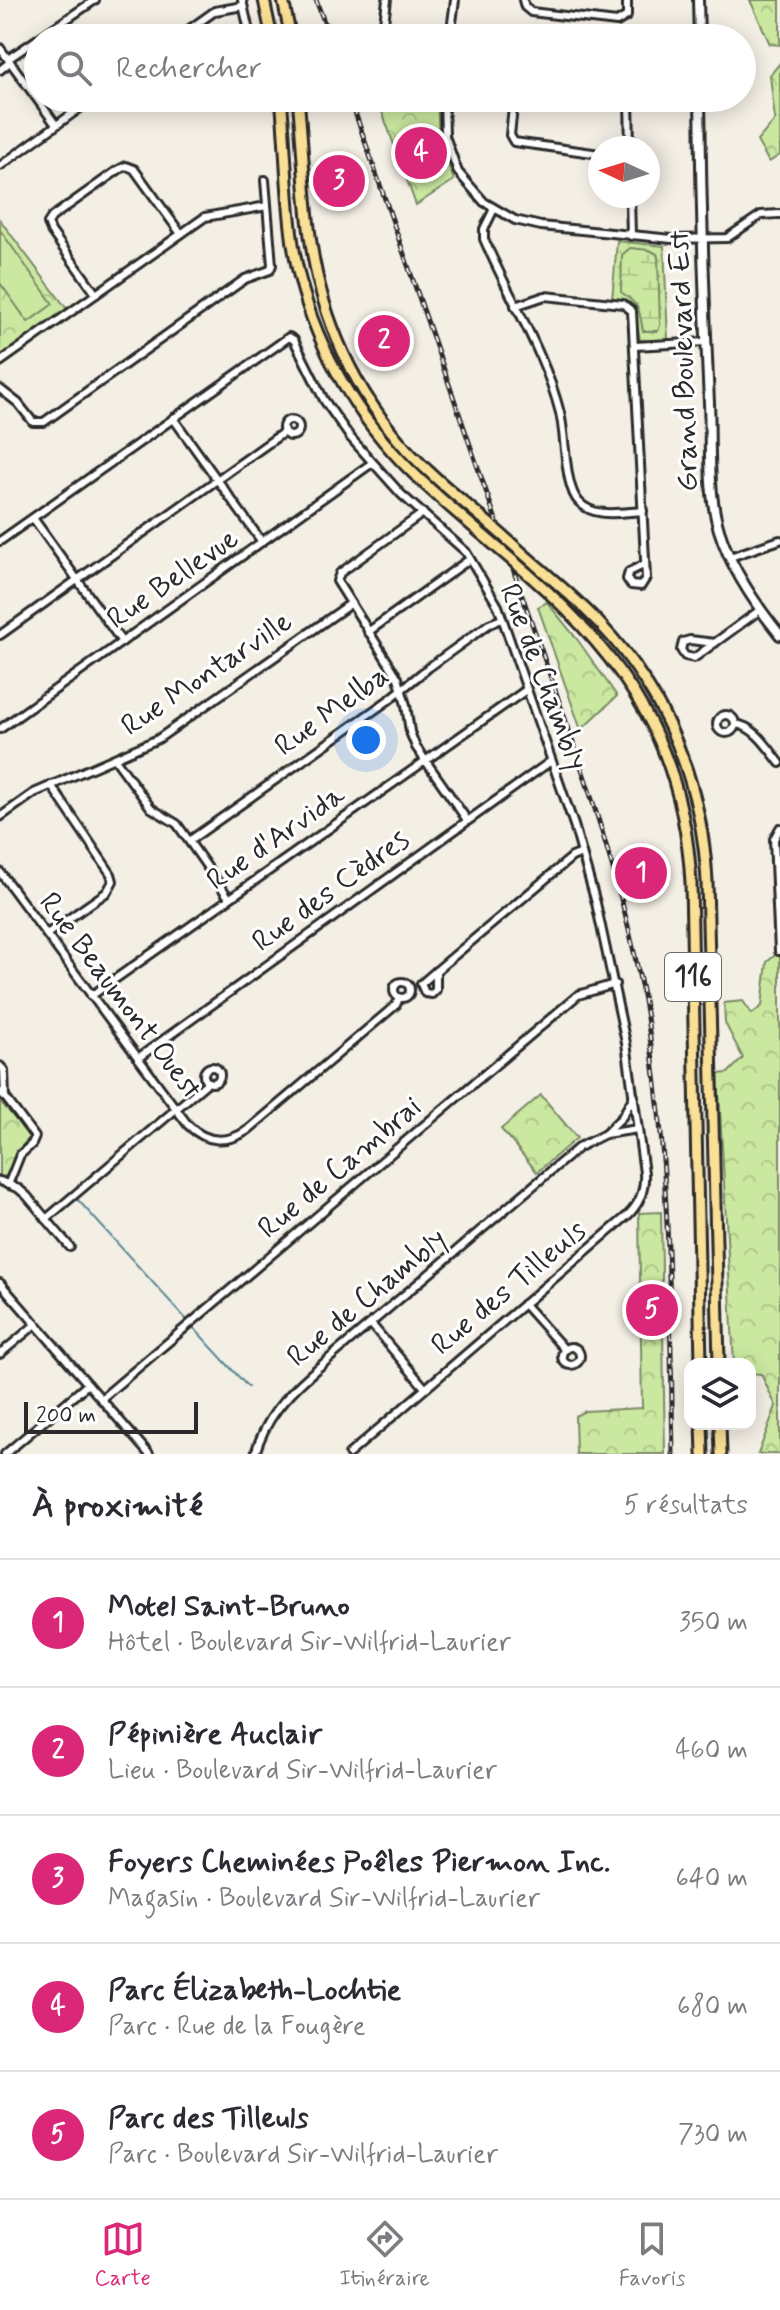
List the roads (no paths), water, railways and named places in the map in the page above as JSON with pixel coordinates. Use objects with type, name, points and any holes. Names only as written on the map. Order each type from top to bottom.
[{"type":"main road","points":[[264,0],[269,24]]},
{"type":"main road","points":[[283,0],[288,24]]},
{"type":"main road","name":"116","points":[[282,112],[295,253],[306,300],[349,394],[392,451],[586,627],[627,680],[662,747],[683,817],[690,876],[701,1358]]},
{"type":"main road","name":"116","points":[[299,112],[313,256],[322,295],[340,346],[368,399],[398,439],[430,473],[588,612],[634,665],[672,731],[696,797],[708,890],[719,1358]]},
{"type":"main road","points":[[702,1430],[703,1454]]},
{"type":"main road","points":[[720,1430],[721,1454]]},
{"type":"street","points":[[61,24],[95,0]]},
{"type":"street","points":[[384,24],[387,0]]},
{"type":"street","points":[[452,24],[455,0]]},
{"type":"street","points":[[523,0],[531,12],[617,22],[627,16],[627,0]]},
{"type":"street","points":[[698,0],[699,24]]},
{"type":"street","points":[[197,24],[215,11],[242,3],[247,24]]},
{"type":"street","points":[[0,48],[24,81]]},
{"type":"street","points":[[0,70],[24,50]]},
{"type":"street","points":[[46,112],[56,125]]},
{"type":"street","points":[[0,166],[74,112]]},
{"type":"street","points":[[444,112],[444,131],[453,161],[468,185],[494,209],[515,220],[666,239],[729,237],[761,215],[780,214]]},
{"type":"street","points":[[512,112],[510,135],[514,142],[588,152]]},
{"type":"street","points":[[629,112],[630,136]]},
{"type":"street","name":"Grand Boulevard Est","points":[[700,112],[714,505],[730,557],[760,610],[780,635]]},
{"type":"street","points":[[96,294],[48,223],[118,170],[126,166],[134,169],[181,234]]},
{"type":"street","points":[[0,389],[18,403],[33,422],[42,423],[245,279],[270,269],[265,180]]},
{"type":"street","points":[[0,362],[209,215],[267,206]]},
{"type":"street","points":[[630,208],[631,236]]},
{"type":"street","points":[[494,209],[483,237],[555,395],[564,429],[573,495],[583,506],[599,512],[643,511]]},
{"type":"street","points":[[515,306],[543,296],[625,305],[632,313],[645,564]]},
{"type":"street","name":"Rue de Chambly","points":[[173,418],[289,337],[295,341],[330,409],[372,463],[450,536],[470,559],[492,594],[502,619],[582,853],[615,984],[638,1129],[605,1134],[579,1147],[284,1399],[265,1426],[255,1454]]},
{"type":"street","points":[[635,346],[706,342]]},
{"type":"street","points":[[0,541],[173,418],[262,542]]},
{"type":"street","points":[[0,635],[284,432]]},
{"type":"street","name":"Rue Bellevue","points":[[0,729],[372,463]]},
{"type":"street","points":[[423,513],[340,573],[338,583],[398,678],[411,736],[424,760],[467,820]]},
{"type":"street","points":[[33,518],[122,642]]},
{"type":"street","points":[[730,557],[780,540]]},
{"type":"street","points":[[368,632],[470,559]]},
{"type":"street","name":"Rue Montarville","points":[[0,817],[21,800],[51,785],[158,739],[350,604]]},
{"type":"street","points":[[715,643],[688,640],[683,642],[681,650],[685,656],[694,658],[715,643],[760,610]]},
{"type":"street","name":"Rue Melba","points":[[189,841],[489,624],[502,619]]},
{"type":"street","name":"Rue d'Arvida","points":[[91,996],[526,690]]},
{"type":"street","points":[[735,724],[742,724],[755,734],[780,763]]},
{"type":"street","points":[[115,759],[151,808],[176,823],[229,898]]},
{"type":"street","name":"Rue des Cèdres","points":[[138,1058],[551,761]]},
{"type":"street","points":[[47,934],[109,890],[113,881],[51,785]]},
{"type":"street","points":[[779,951],[774,839],[780,828]]},
{"type":"street","points":[[436,971],[572,857],[582,853]]},
{"type":"street","name":"Rue Beaumont Ouest","points":[[0,872],[190,1127],[203,1136],[220,1140],[248,1130],[396,1005],[399,998]]},
{"type":"street","name":"Rue de Cambrai","points":[[101,1399],[578,995],[615,984]]},
{"type":"street","points":[[0,1066],[4,1070],[2,1094],[35,1137],[20,1155],[8,1185]]},
{"type":"street","points":[[46,1219],[208,1082]]},
{"type":"street","name":"Rue de Chambly","points":[[605,1134],[622,1117],[634,1096]]},
{"type":"street","name":"Rue des Tilleuls","points":[[349,1454],[636,1207],[645,1181],[638,1129]]},
{"type":"street","points":[[0,1181],[22,1191],[70,1247]]},
{"type":"street","points":[[0,1283],[149,1454]]},
{"type":"street","points":[[524,1304],[565,1350]]},
{"type":"street","points":[[0,1354],[36,1324]]},
{"type":"street","points":[[371,1324],[425,1388]]},
{"type":"street","points":[[3,1453],[88,1384]]},
{"type":"waterway","points":[[78,1200],[186,1319]]},
{"type":"waterway","points":[[193,1327],[248,1387]]},
{"type":"railway","points":[[316,0],[325,24]]},
{"type":"railway","points":[[355,112],[577,754],[610,858],[637,964],[655,1072],[665,1181],[673,1454]]},
{"type":"place","name":"Parc Élizabeth-Lochtie","points":[[421,153]]},
{"type":"place","name":"Foyers Cheminées Poêles Piermon Inc.","points":[[339,181]]},
{"type":"place","name":"Pépinière Auclair","points":[[384,341]]},
{"type":"place","name":"Motel Saint-Bruno","points":[[641,873]]},
{"type":"place","name":"Parc des Tilleuls","points":[[652,1310]]}]
